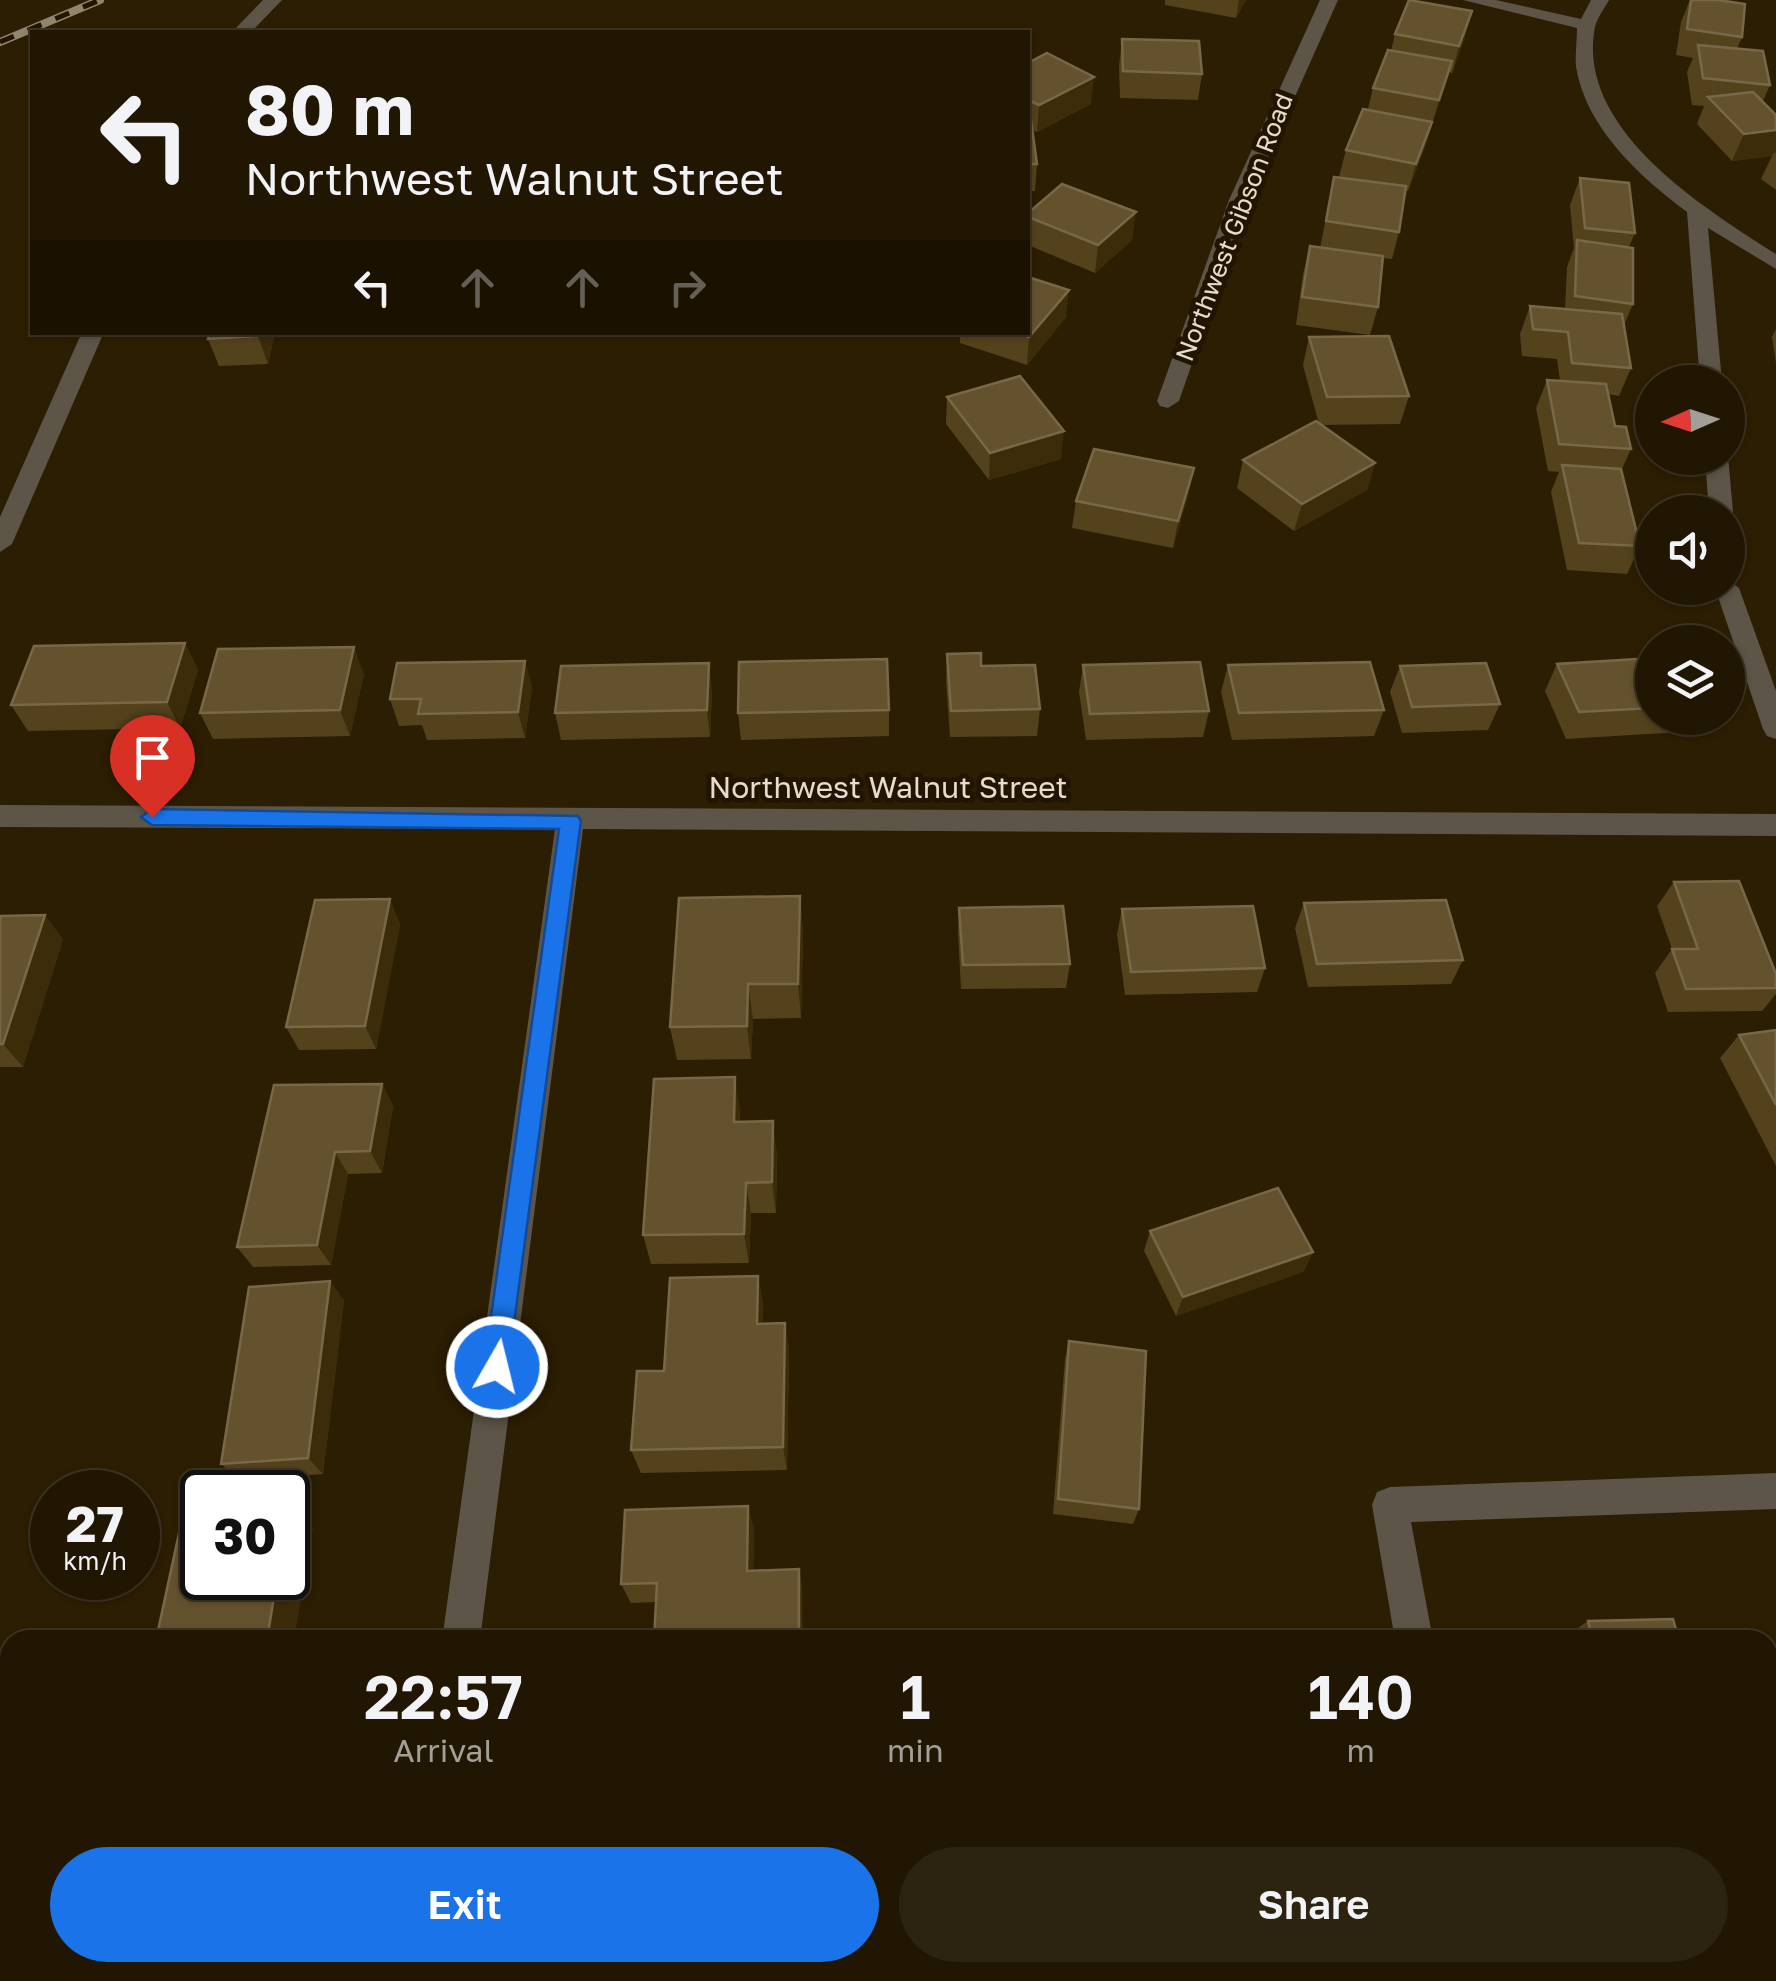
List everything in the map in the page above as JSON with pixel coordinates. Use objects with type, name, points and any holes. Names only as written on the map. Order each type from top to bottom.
[{"type":"street","points":[[243,30],[272,0]]},
{"type":"street","name":"Northwest Gibson Road","points":[[1168,401],[1239,200],[1329,0]]},
{"type":"street","points":[[1472,0],[1586,25]]},
{"type":"street","points":[[1600,0],[1586,25],[1586,60],[1592,89],[1619,138],[1666,188],[1776,263]]},
{"type":"street","points":[[1697,212],[1709,365]]},
{"type":"street","points":[[0,544],[91,335]]},
{"type":"street","points":[[1733,605],[1776,728]]},
{"type":"street","name":"Northwest Walnut Street","points":[[0,816],[570,821],[1422,820],[1776,825]]},
{"type":"street","points":[[462,1630],[570,821]]},
{"type":"street","points":[[1412,1630],[1390,1505],[1776,1492]]},
{"type":"building","points":[[1409,0],[1472,11],[1459,46],[1395,34]]},
{"type":"building","points":[[1691,0],[1745,4],[1742,37],[1687,29]]},
{"type":"building","points":[[1122,39],[1199,41],[1202,74],[1123,71]]},
{"type":"building","points":[[1698,45],[1763,51],[1770,85],[1703,78]]},
{"type":"building","points":[[1388,50],[1452,61],[1439,100],[1373,88]]},
{"type":"building","points":[[1047,53],[1094,77],[1039,105],[1030,101],[1030,62]]},
{"type":"building","points":[[1753,92],[1776,115],[1776,130],[1744,134],[1708,97]]},
{"type":"building","points":[[1363,109],[1432,122],[1416,164],[1346,150]]},
{"type":"building","points":[[1030,120],[1031,120],[1037,164],[1030,164]]},
{"type":"building","points":[[1334,177],[1406,186],[1399,232],[1326,221]]},
{"type":"building","points":[[1580,178],[1629,183],[1635,233],[1585,228]]},
{"type":"building","points":[[1062,184],[1136,212],[1098,245],[1030,218],[1030,211]]},
{"type":"building","points":[[1577,240],[1633,248],[1633,304],[1575,296]]},
{"type":"building","points":[[1310,246],[1383,256],[1378,307],[1302,297]]},
{"type":"building","points":[[1030,278],[1069,290],[1029,337],[1023,335],[1030,335]]},
{"type":"building","points":[[1530,306],[1622,314],[1631,368],[1572,363],[1568,332],[1533,329]]},
{"type":"building","points":[[209,335],[258,335],[258,336],[208,339]]},
{"type":"building","points":[[1389,336],[1409,396],[1327,397],[1309,337]]},
{"type":"building","points":[[1020,376],[1064,431],[990,453],[947,397]]},
{"type":"building","points":[[1547,380],[1606,384],[1615,426],[1626,427],[1631,449],[1559,444]]},
{"type":"building","points":[[1316,421],[1375,463],[1302,504],[1243,460]]},
{"type":"building","points":[[1094,449],[1194,468],[1178,521],[1076,501]]},
{"type":"building","points":[[1562,465],[1621,469],[1635,526],[1635,546],[1579,543]]},
{"type":"building","points":[[185,643],[167,702],[11,705],[34,646]]},
{"type":"building","points":[[354,647],[340,710],[200,713],[218,649]]},
{"type":"building","points":[[981,653],[981,666],[1035,665],[1040,709],[951,711],[947,654]]},
{"type":"building","points":[[887,659],[889,710],[738,713],[739,662]]},
{"type":"building","points":[[1635,659],[1635,709],[1579,712],[1557,664]]},
{"type":"building","points":[[525,661],[518,712],[418,714],[421,699],[390,699],[397,663]]},
{"type":"building","points":[[1200,662],[1209,711],[1090,714],[1083,665]]},
{"type":"building","points":[[1370,662],[1384,710],[1239,713],[1228,665]]},
{"type":"building","points":[[709,663],[707,710],[555,713],[561,666]]},
{"type":"building","points":[[1486,663],[1500,704],[1412,707],[1400,666]]},
{"type":"building","points":[[1739,881],[1776,974],[1776,988],[1686,989],[1672,949],[1698,949],[1674,882]]},
{"type":"building","points":[[800,896],[798,984],[748,984],[747,1026],[670,1027],[679,898]]},
{"type":"building","points":[[390,899],[365,1026],[286,1027],[315,900]]},
{"type":"building","points":[[1446,900],[1463,960],[1317,964],[1304,903]]},
{"type":"building","points":[[1063,906],[1070,964],[963,965],[959,908]]},
{"type":"building","points":[[1253,906],[1265,968],[1131,972],[1122,909]]},
{"type":"building","points":[[45,915],[3,1044],[0,1044],[0,916]]},
{"type":"building","points":[[1776,1030],[1776,1105],[1739,1035]]},
{"type":"building","points":[[735,1077],[734,1122],[773,1121],[772,1182],[746,1183],[744,1234],[643,1235],[654,1079]]},
{"type":"building","points":[[382,1084],[370,1151],[335,1152],[317,1245],[237,1247],[274,1085]]},
{"type":"building","points":[[1278,1188],[1313,1252],[1183,1297],[1150,1231]]},
{"type":"building","points":[[758,1276],[757,1324],[785,1323],[783,1447],[631,1450],[637,1371],[664,1371],[670,1278]]},
{"type":"building","points":[[330,1281],[308,1458],[221,1464],[249,1287]]},
{"type":"building","points":[[1069,1341],[1146,1351],[1139,1509],[1058,1499]]},
{"type":"building","points":[[748,1506],[747,1571],[799,1569],[799,1630],[655,1630],[657,1583],[621,1584],[625,1510]]},
{"type":"building","points":[[180,1529],[180,1600],[273,1600],[269,1630],[158,1630]]},
{"type":"building","points":[[1673,1619],[1676,1630],[1590,1630],[1588,1621]]},
{"type":"railway","points":[[0,42],[100,0]]},
{"type":"route","points":[[152,817],[570,821],[497,1367]]}]
